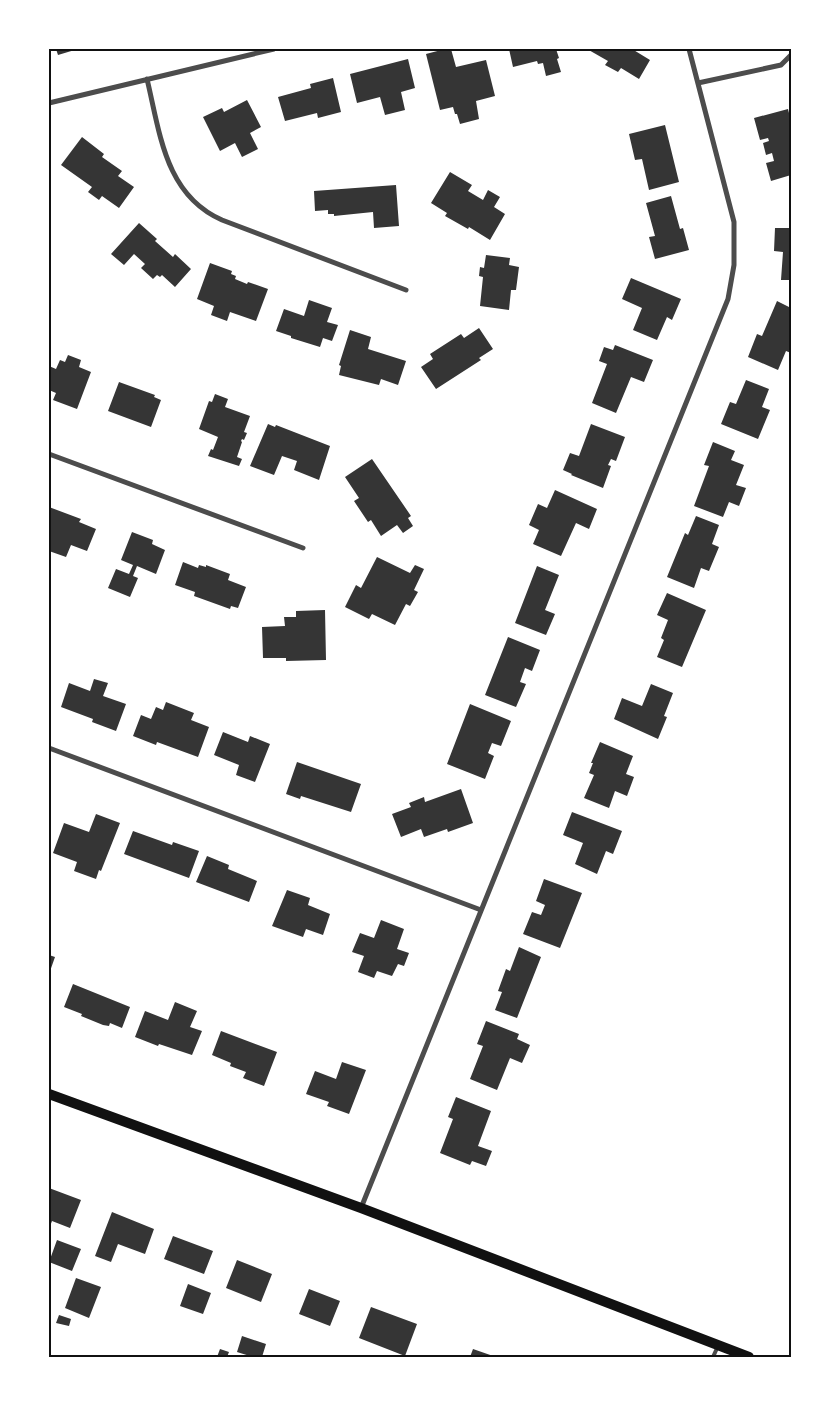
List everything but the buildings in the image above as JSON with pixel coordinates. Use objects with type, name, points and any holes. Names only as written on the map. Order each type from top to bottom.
[{"type":"main road","points":[[49,1094],[361,1208],[748,1357]]},
{"type":"street","points":[[49,103],[274,49]]},
{"type":"street","points":[[361,1208],[718,325],[730,290],[735,257],[734,222],[690,49]]},
{"type":"street","points":[[698,83],[781,64],[791,55]]},
{"type":"street","points":[[148,79],[165,155],[176,180],[200,206],[214,217],[230,224],[406,290]]},
{"type":"street","points":[[49,454],[303,548]]},
{"type":"street","points":[[49,748],[481,910]]},
{"type":"lane","points":[[713,1357],[718,1346]]}]
